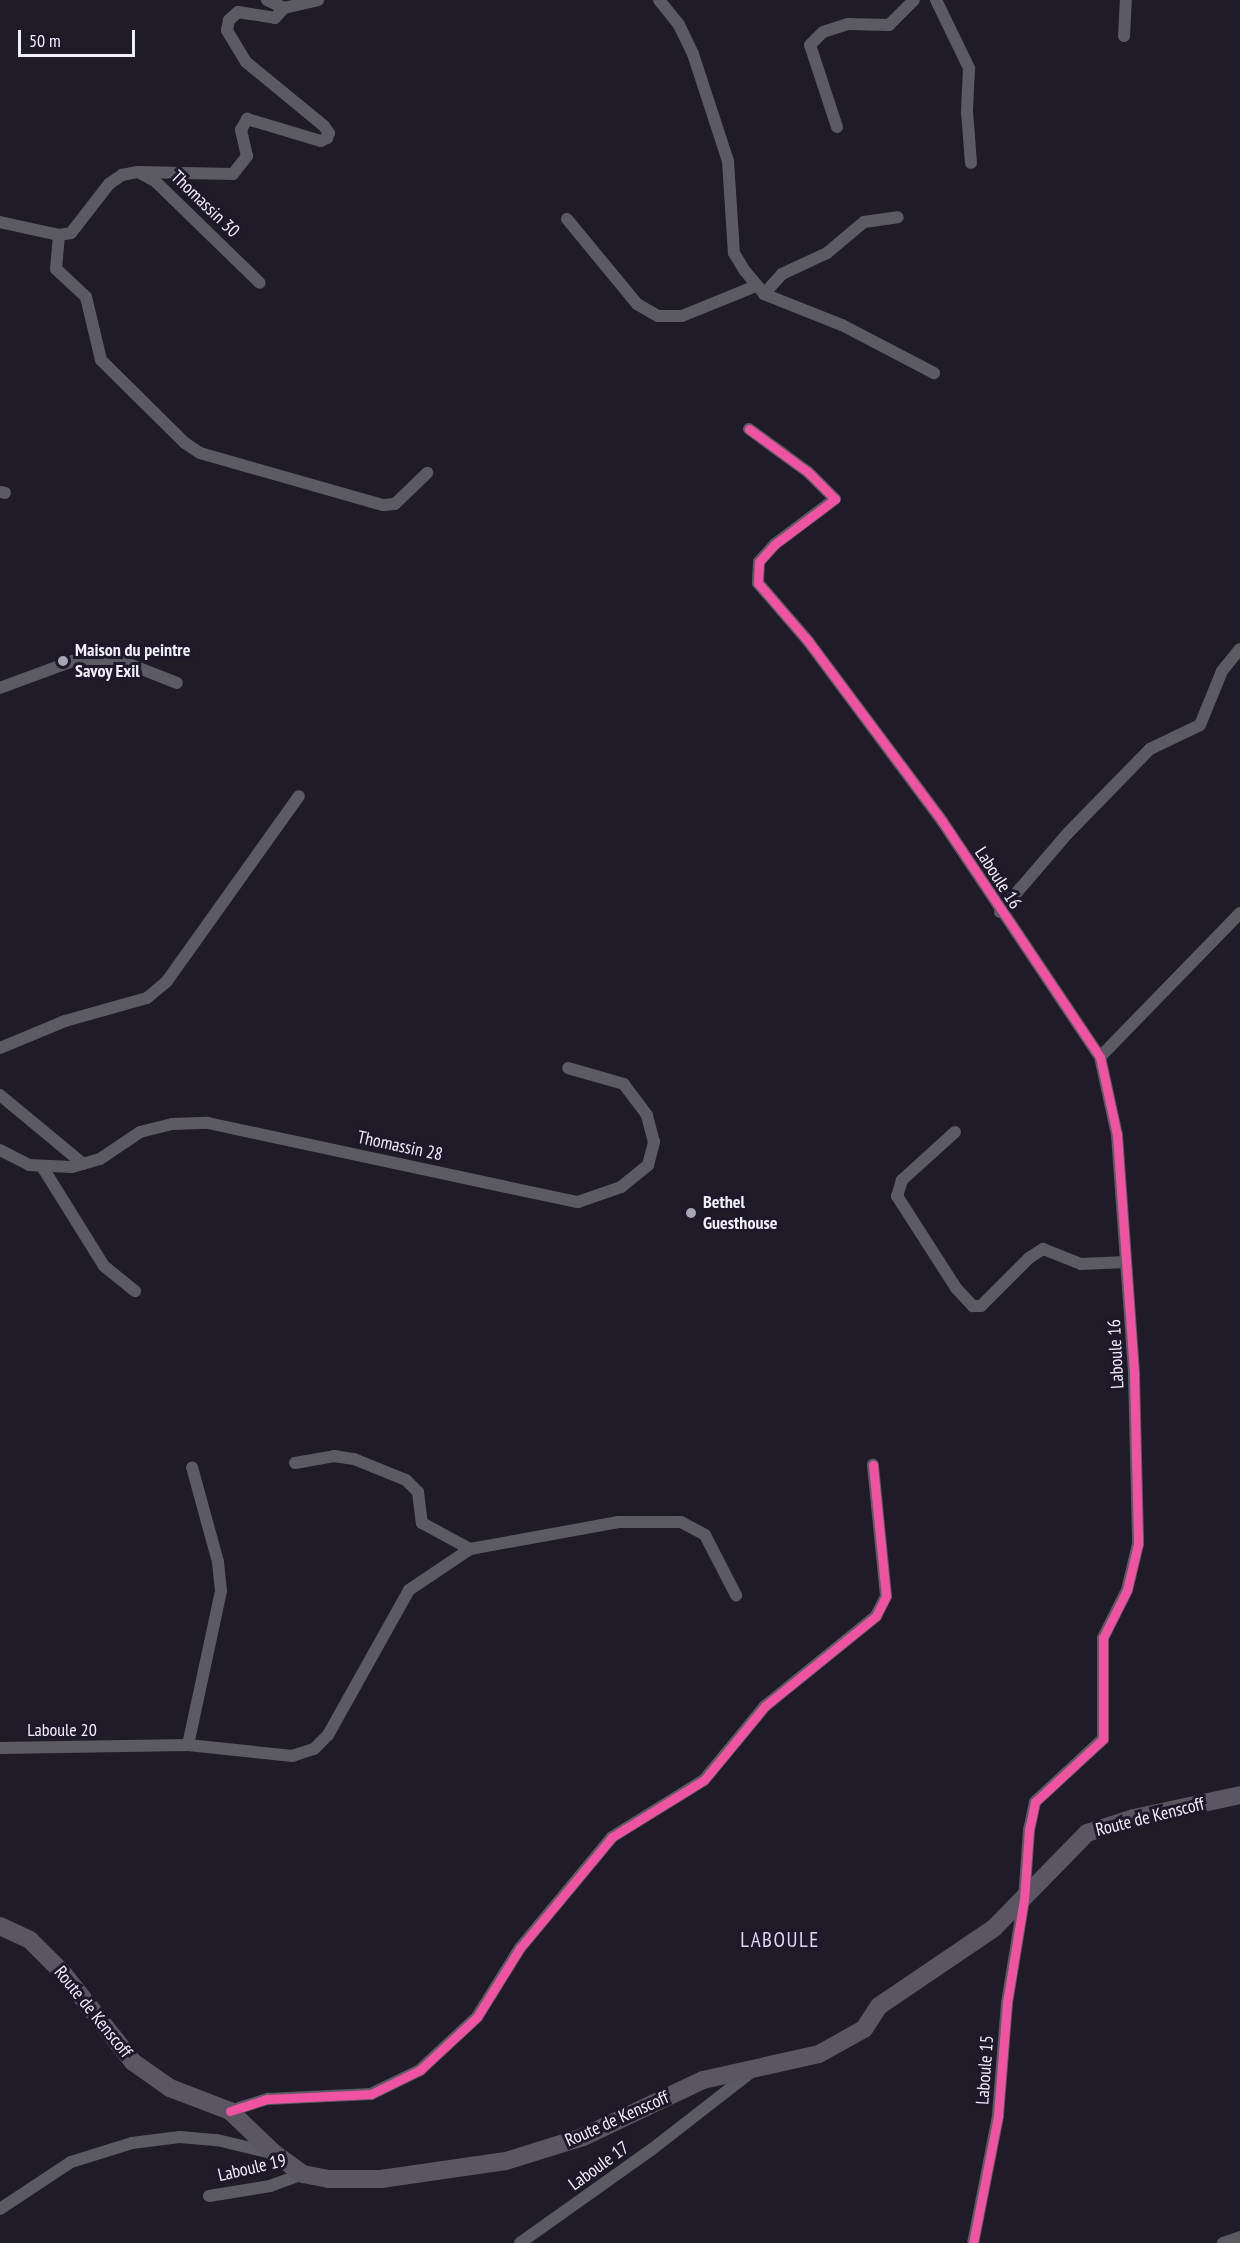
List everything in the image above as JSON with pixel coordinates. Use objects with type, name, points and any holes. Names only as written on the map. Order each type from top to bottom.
[{"type":"main road","name":"Route de Kenscoff","points":[[0,1926],[30,1940],[62,1972],[133,2062],[170,2088],[230,2111],[274,2153],[303,2174],[328,2179],[381,2179],[507,2161],[583,2137],[703,2080],[819,2054],[864,2029],[879,2006],[924,1973],[968,1948],[1024,1899],[1087,1833],[1134,1818],[1240,1795]]},
{"type":"street","points":[[267,0],[284,8]]},
{"type":"street","points":[[0,222],[59,235],[70,233],[81,224],[109,184],[122,175],[138,172],[233,174],[247,156],[241,130],[247,118],[321,141],[327,138],[324,126],[246,62],[227,30],[229,20],[238,12],[275,18],[284,8],[318,0]]},
{"type":"street","points":[[659,0],[679,25],[693,54],[728,161],[734,253],[760,290],[842,324],[934,373]]},
{"type":"street","points":[[837,127],[810,45],[823,32],[848,24],[889,25],[914,0]]},
{"type":"street","points":[[936,0],[969,68],[967,111],[971,163]]},
{"type":"street","points":[[1124,36],[1126,0]]},
{"type":"street","name":"Thomassin 30","points":[[138,172],[155,181],[260,283]]},
{"type":"street","points":[[567,219],[637,304],[658,316],[682,316],[760,290],[782,274],[827,253],[864,222],[898,217]]},
{"type":"street","points":[[59,235],[56,269],[86,297],[101,360],[185,443],[200,453],[383,505],[395,504],[427,473]]},
{"type":"street","name":"Laboule 16","points":[[749,429],[808,472],[835,500],[767,553],[759,562],[758,583],[808,641],[942,821],[1000,912],[1100,1057],[1116,1135],[1126,1262],[1138,1544],[1127,1590],[1103,1638],[1103,1739],[1035,1802],[1029,1830],[1024,1899]]},
{"type":"street","points":[[1000,912],[1067,834],[1150,749],[1200,725],[1222,671],[1240,649]]},
{"type":"street","points":[[0,688],[78,659],[121,661],[177,683]]},
{"type":"street","points":[[0,1048],[64,1021],[147,998],[167,981],[299,796]]},
{"type":"street","points":[[1100,1057],[1240,913]]},
{"type":"street","name":"Thomassin 28","points":[[0,1150],[43,1168],[83,1164],[100,1159],[140,1132],[172,1124],[208,1123],[578,1202],[621,1187],[648,1165],[654,1142],[647,1115],[624,1084],[568,1068]]},
{"type":"street","points":[[0,1095],[83,1164]]},
{"type":"street","points":[[955,1132],[902,1180],[897,1196],[956,1288],[973,1306],[981,1306],[1029,1258],[1043,1249],[1081,1264],[1126,1262]]},
{"type":"street","points":[[43,1168],[104,1266],[135,1291]]},
{"type":"street","points":[[295,1463],[334,1456],[354,1459],[406,1480],[418,1492],[422,1523],[470,1549],[619,1522],[681,1522],[705,1534],[736,1595]]},
{"type":"street","points":[[230,2111],[268,2099],[371,2094],[420,2070],[477,2017],[520,1948],[612,1837],[704,1780],[765,1706],[876,1616],[886,1596],[873,1465]]},
{"type":"street","points":[[188,1745],[221,1591],[218,1562],[192,1467]]},
{"type":"street","name":"Laboule 20","points":[[0,1748],[188,1745],[292,1756],[314,1749],[328,1735],[409,1590],[470,1549]]},
{"type":"street","name":"Laboule 15","points":[[973,2243],[998,2116],[1007,2003],[1024,1899]]},
{"type":"street","name":"Laboule 17","points":[[520,2243],[651,2150],[753,2070]]},
{"type":"street","points":[[0,2209],[71,2162],[132,2143],[180,2137],[217,2140],[274,2153]]},
{"type":"street","name":"Laboule 19","points":[[209,2196],[270,2186],[303,2174]]},
{"type":"street","points":[[1223,2243],[1240,2236]]},
{"type":"cycle path","points":[[749,429],[808,472],[835,499],[775,544],[759,562],[758,583],[808,641],[942,821],[1100,1057],[1117,1135],[1134,1375],[1138,1544],[1127,1590],[1103,1638],[1103,1739],[1035,1802],[1029,1830],[1024,1899],[1007,2003],[998,2116],[973,2243]]},
{"type":"cycle path","points":[[230,2111],[268,2099],[371,2094],[420,2070],[477,2017],[520,1948],[612,1837],[704,1780],[765,1706],[876,1616],[886,1596],[873,1465]]},
{"type":"place","name":"Maison du peintre Savoy Exil","points":[[63,661]]},
{"type":"place","name":"Bethel Guesthouse","points":[[691,1213]]},
{"type":"district","name":"LABOULE","points":[[780,1940]]}]
